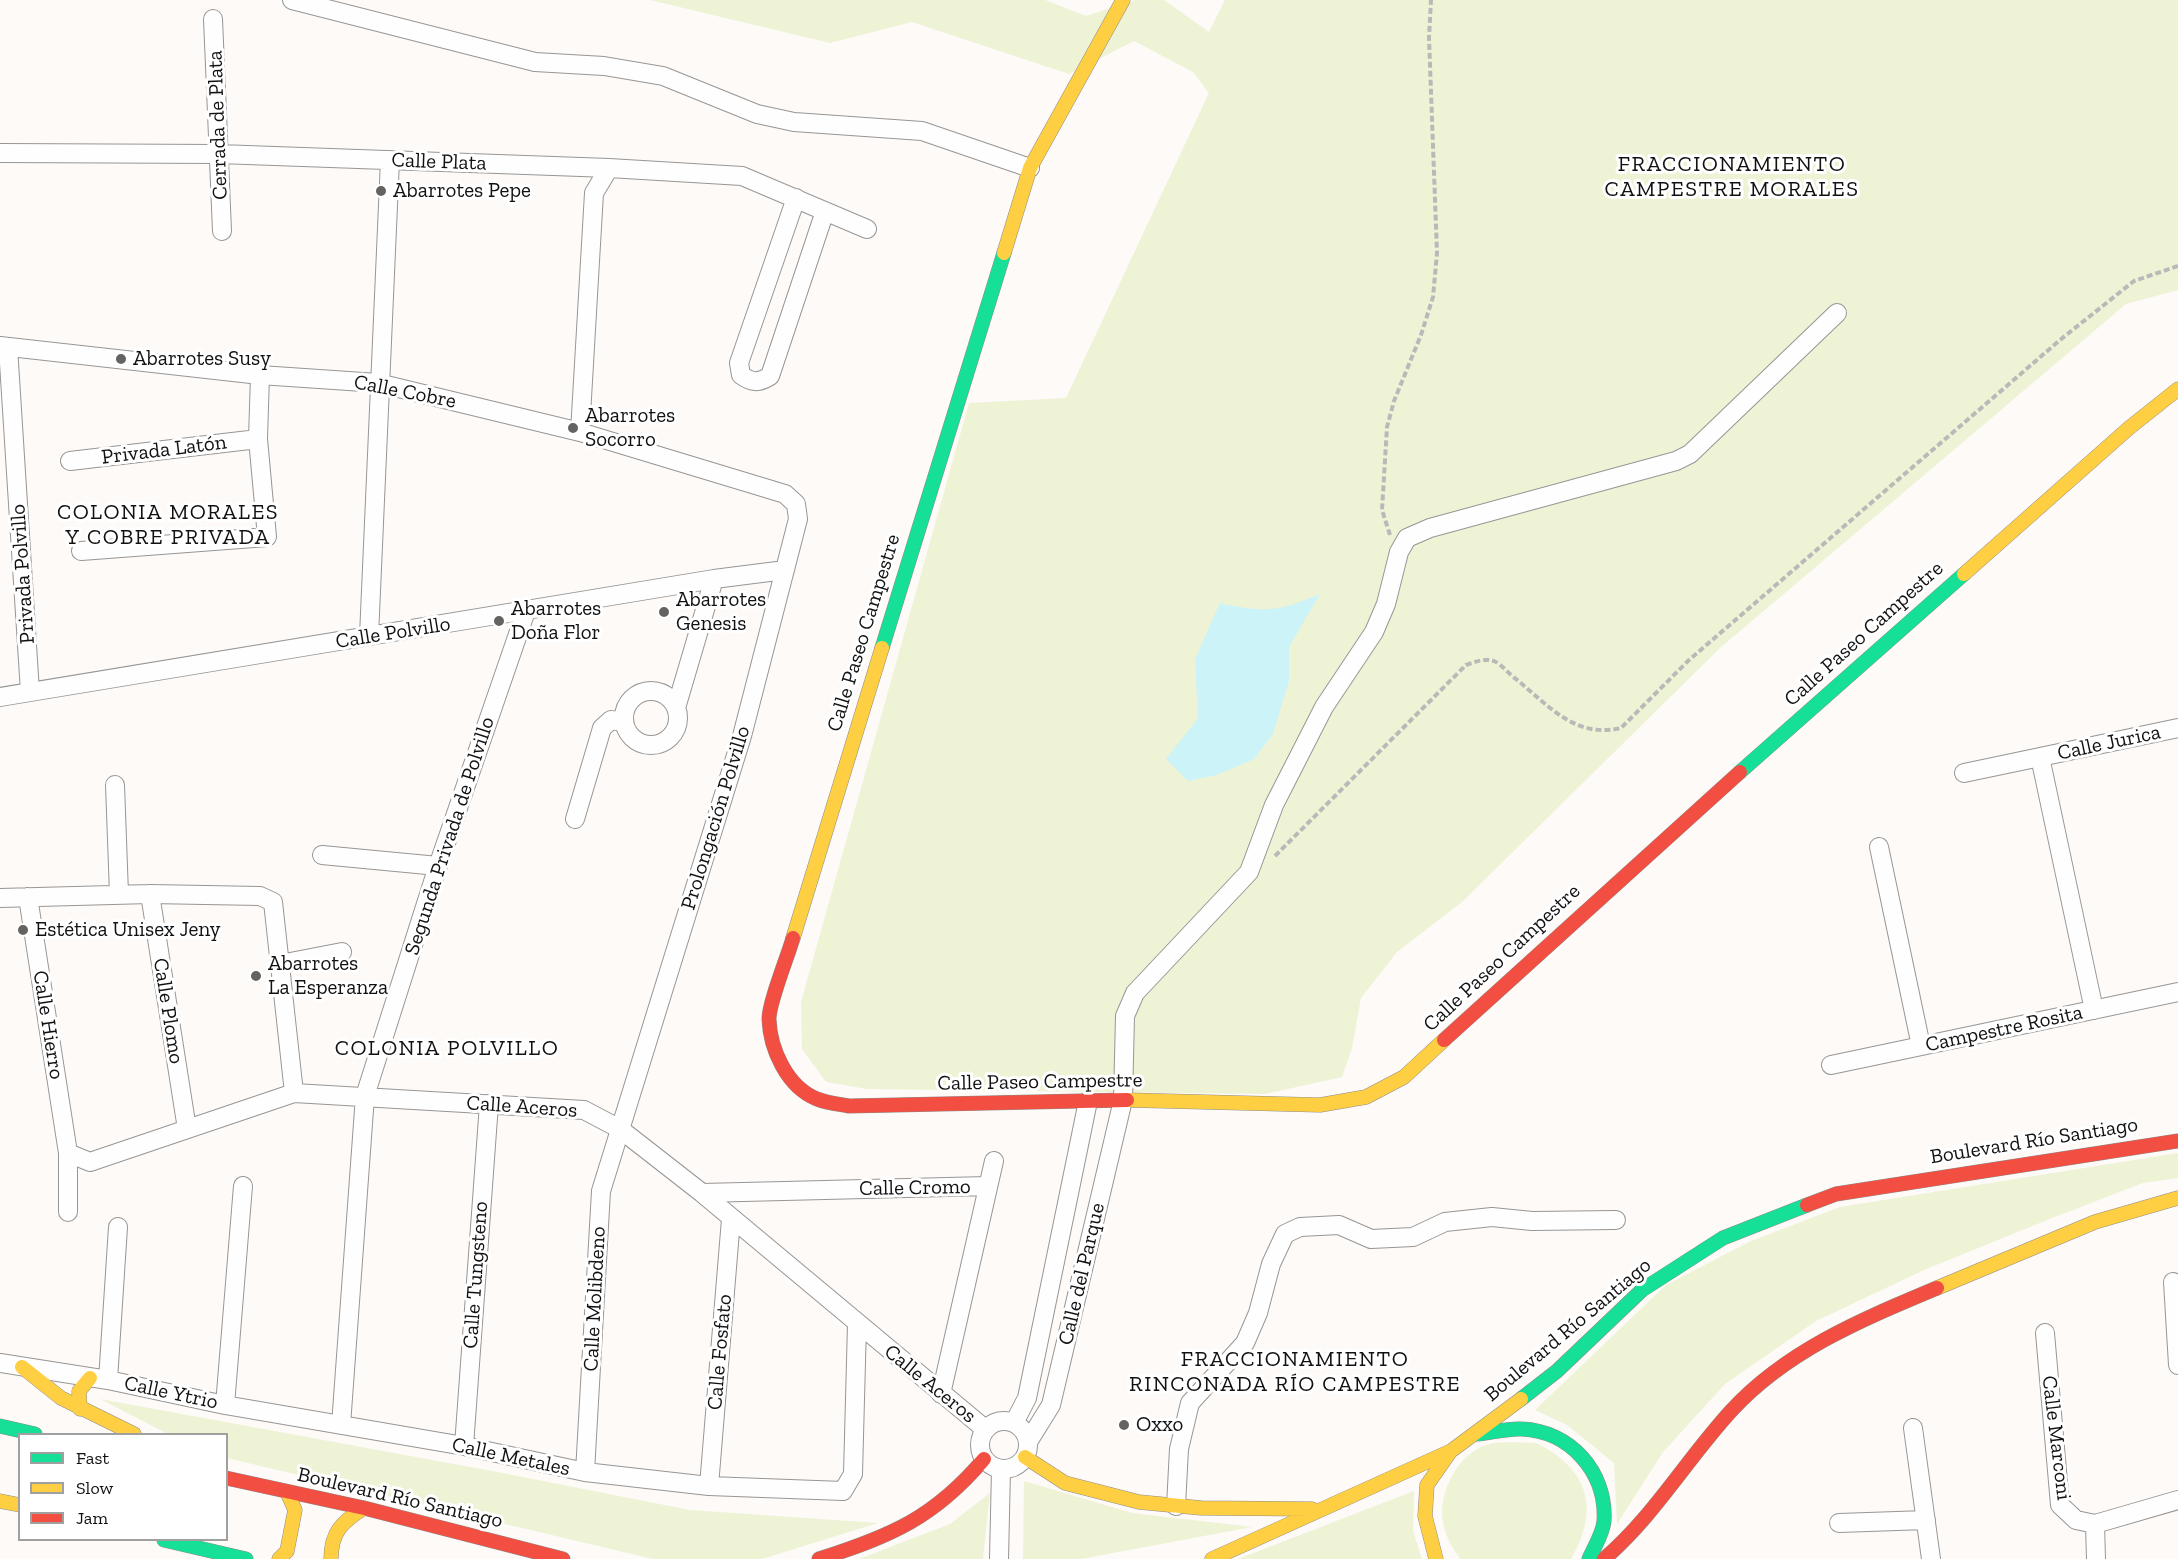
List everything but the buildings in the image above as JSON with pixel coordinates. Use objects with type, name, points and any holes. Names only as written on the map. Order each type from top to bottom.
[{"type":"main road","name":"Calle Paseo Campestre","points":[[1124,0],[1030,168],[769,1017],[774,1049],[789,1079],[816,1099],[849,1106],[1124,1100],[1320,1105],[1366,1097],[1404,1077],[1669,835],[2129,428],[2178,389]]},
{"type":"main road","name":"Boulevard Río Santiago","points":[[1212,1559],[1451,1451],[1557,1371],[1642,1290],[1723,1238],[1836,1194],[2178,1141]]},
{"type":"main road","points":[[1604,1559],[1624,1542],[1654,1508],[1732,1410],[1797,1354],[1873,1315],[2095,1222],[2178,1198]]},
{"type":"main road","points":[[2095,1222],[2166,1216]]},
{"type":"main road","points":[[22,1367],[40,1384],[80,1409],[132,1433]]},
{"type":"main road","points":[[80,1409],[77,1396],[80,1385],[90,1378]]},
{"type":"main road","points":[[0,1426],[31,1433]]},
{"type":"main road","points":[[1476,1434],[1522,1429],[1572,1446],[1592,1466],[1601,1487],[1604,1522],[1589,1559]]},
{"type":"main road","points":[[1026,1450],[1065,1483],[1139,1502],[1176,1506],[1323,1509]]},
{"type":"main road","points":[[1436,1559],[1425,1516],[1427,1485],[1451,1451]]},
{"type":"main road","points":[[819,1559],[878,1540],[914,1524],[950,1497],[984,1459]]},
{"type":"main road","name":"Boulevard Río Santiago","points":[[228,1478],[364,1508],[563,1559]]},
{"type":"main road","points":[[279,1559],[287,1551],[295,1510],[287,1492]]},
{"type":"main road","points":[[0,1501],[18,1505]]},
{"type":"main road","points":[[331,1559],[330,1542],[339,1524],[364,1508]]},
{"type":"main road","points":[[172,1541],[246,1559]]},
{"type":"street","points":[[292,0],[535,62],[604,66],[663,76],[757,114],[785,120],[922,131],[1030,168]]},
{"type":"street","name":"Cerrada de Plata","points":[[213,19],[222,231]]},
{"type":"street","name":"Calle Plata","points":[[0,153],[219,154],[609,168],[742,176],[867,229]]},
{"type":"street","points":[[369,636],[378,383],[390,160]]},
{"type":"street","points":[[566,167],[583,178],[594,193]]},
{"type":"street","points":[[580,432],[594,193],[609,168]]},
{"type":"street","points":[[796,198],[739,363],[741,375],[750,381],[761,381],[770,376],[825,211]]},
{"type":"street","points":[[1249,872],[1274,805],[1324,707],[1374,632],[1386,604],[1399,552],[1407,538],[1430,528],[1676,461],[1690,454],[1838,314]]},
{"type":"street","name":"Calle Cobre","points":[[4,347],[260,375],[378,383],[580,432],[785,494],[796,504]]},
{"type":"street","name":"Privada Polvillo","points":[[4,347],[30,692]]},
{"type":"street","points":[[81,551],[267,537],[258,439],[260,375]]},
{"type":"street","name":"Privada Latón","points":[[70,461],[258,439]]},
{"type":"street","name":"Prolongación Polvillo","points":[[620,1129],[742,736],[798,519],[796,504]]},
{"type":"street","name":"Calle Polvillo","points":[[0,697],[714,579],[785,570]]},
{"type":"street","points":[[676,708],[664,694],[646,691],[638,693],[626,705],[623,722],[637,742],[656,744],[664,741],[676,727],[676,708],[714,579]]},
{"type":"street","name":"Segunda Privada de Polvillo","points":[[365,1096],[438,866],[526,611]]},
{"type":"street","points":[[575,819],[602,728],[611,720],[623,722]]},
{"type":"street","name":"Calle Jurica","points":[[1964,773],[2178,728]]},
{"type":"street","points":[[2040,757],[2094,1010]]},
{"type":"street","points":[[115,784],[119,894]]},
{"type":"street","points":[[1880,847],[1921,1046]]},
{"type":"street","points":[[322,855],[438,866]]},
{"type":"street","name":"Calle del Parque","points":[[1026,1450],[1051,1405],[1124,1100],[1125,1016],[1136,993],[1249,872]]},
{"type":"street","points":[[0,898],[150,894],[260,896],[273,902],[294,1093]]},
{"type":"street","name":"Calle Plomo","points":[[150,894],[187,1129]]},
{"type":"street","name":"Calle Hierro","points":[[28,897],[68,1153],[68,1212]]},
{"type":"street","points":[[280,964],[342,952]]},
{"type":"street","name":"Campestre Rosita","points":[[1831,1065],[2178,992]]},
{"type":"street","name":"Calle Aceros","points":[[68,1153],[90,1162],[294,1093],[584,1110],[620,1129],[702,1193],[985,1430]]},
{"type":"street","points":[[341,1425],[365,1096]]},
{"type":"street","name":"Calle del Parque","points":[[1014,1423],[1027,1398],[1088,1101]]},
{"type":"street","name":"Calle Tungsteno","points":[[464,1446],[489,1104]]},
{"type":"street","name":"Calle Molibdeno","points":[[585,1472],[601,1191],[620,1129]]},
{"type":"street","points":[[988,1186],[994,1161]]},
{"type":"street","points":[[225,1405],[243,1186]]},
{"type":"street","name":"Calle Cromo","points":[[702,1193],[988,1186],[941,1394]]},
{"type":"street","points":[[1176,1506],[1179,1449],[1190,1403],[1245,1343],[1258,1313],[1271,1264],[1285,1234],[1300,1227],[1339,1225],[1371,1239],[1413,1238],[1445,1222],[1492,1217],[1532,1221],[1616,1220]]},
{"type":"street","name":"Calle Fosfato","points":[[709,1486],[731,1219]]},
{"type":"street","points":[[108,1380],[118,1227]]},
{"type":"street","points":[[1060,1238],[1088,1244]]},
{"type":"street","points":[[2173,1282],[2178,1365]]},
{"type":"street","name":"Calle Metales","points":[[341,1425],[464,1446],[585,1472],[709,1486],[843,1491],[853,1474],[856,1324]]},
{"type":"street","name":"Calle Marconi","points":[[2045,1333],[2060,1505],[2076,1520],[2095,1524]]},
{"type":"street","name":"Calle Ytrio","points":[[0,1363],[108,1380],[225,1405],[341,1425]]},
{"type":"street","points":[[999,1421],[1014,1423],[1021,1428],[1026,1450],[1018,1464],[1001,1469],[989,1464],[984,1459],[980,1444],[985,1430],[999,1421]]},
{"type":"street","points":[[1913,1428],[1931,1559]]},
{"type":"street","points":[[999,1557],[1001,1469]]},
{"type":"street","points":[[2096,1559],[2095,1524],[2178,1500]]},
{"type":"street","points":[[1839,1523],[1926,1520]]},
{"type":"path","points":[[1399,552],[1386,528],[1382,510],[1387,428],[1394,401],[1421,335],[1433,297],[1437,253],[1429,38],[1431,0]]},
{"type":"path","points":[[1249,872],[1273,858],[1466,665],[1479,660],[1494,662],[1566,720],[1580,728],[1608,731],[1621,728],[1689,660],[2060,340],[2134,281],[2178,266]]},
{"type":"green space","points":[[650,0],[1045,0],[1086,16],[1135,0],[1164,0],[1209,32],[1225,0],[2178,0],[2178,290],[2126,304],[1720,648],[1462,902],[1397,952],[1361,998],[1352,1048],[1342,1077],[1265,1094],[867,1089],[826,1082],[802,1049],[801,1002],[969,403],[1066,398],[1209,93],[1193,72],[1134,41],[1069,74],[912,22],[830,43]]},
{"type":"green space","points":[[2178,1153],[2178,1178],[2143,1183],[2047,1220],[1924,1270],[1816,1321],[1725,1384],[1663,1452],[1617,1524],[1614,1463],[1567,1425],[1535,1410],[1666,1285],[1751,1241],[1840,1207]]},
{"type":"green space","points":[[100,1399],[690,1510],[878,1523],[762,1559],[653,1559],[228,1458],[228,1433],[166,1433]]},
{"type":"green space","points":[[1501,1443],[1536,1443],[1554,1453],[1568,1465],[1578,1478],[1584,1492],[1587,1507],[1586,1523],[1571,1559],[1460,1559],[1447,1536],[1442,1510],[1453,1474],[1469,1455],[1479,1448]]},
{"type":"green space","points":[[1024,1481],[1132,1513],[1252,1527],[1081,1559],[1023,1559]]},
{"type":"green space","points":[[1414,1491],[1413,1531],[1422,1559],[1238,1559]]},
{"type":"green space","points":[[990,1493],[983,1559],[859,1559],[950,1524]]},
{"type":"water","points":[[1320,594],[1289,647],[1289,681],[1273,734],[1254,759],[1217,775],[1188,781],[1166,759],[1198,718],[1195,659],[1220,603],[1271,609]]},
{"type":"traffic: fast","points":[[882,648],[1004,253]]},
{"type":"traffic: fast","points":[[1740,772],[1964,574]]},
{"type":"traffic: fast","points":[[1521,1399],[1557,1371],[1642,1290],[1723,1238],[1807,1205]]},
{"type":"traffic: fast","points":[[0,1426],[31,1433]]},
{"type":"traffic: fast","points":[[1476,1434],[1516,1429],[1539,1432],[1555,1437],[1582,1457],[1599,1486],[1603,1503],[1603,1526],[1589,1559]]},
{"type":"traffic: fast","points":[[168,1541],[246,1559]]},
{"type":"traffic: slow","points":[[1004,253],[1030,168],[1123,0]]},
{"type":"traffic: slow","points":[[1964,574],[2129,428],[2178,389]]},
{"type":"traffic: slow","points":[[793,938],[882,648]]},
{"type":"traffic: slow","points":[[1127,1100],[1320,1105],[1366,1097],[1404,1077],[1444,1040]]},
{"type":"traffic: slow","points":[[1937,1288],[2095,1222],[2178,1198]]},
{"type":"traffic: slow","points":[[22,1367],[61,1398],[132,1433]]},
{"type":"traffic: slow","points":[[80,1409],[79,1391],[90,1378]]},
{"type":"traffic: slow","points":[[1212,1559],[1451,1451],[1521,1399]]},
{"type":"traffic: slow","points":[[1436,1559],[1425,1516],[1427,1485],[1450,1452]]},
{"type":"traffic: slow","points":[[1025,1457],[1065,1483],[1139,1502],[1201,1508],[1312,1509]]},
{"type":"traffic: slow","points":[[279,1559],[287,1551],[295,1510],[287,1492]]},
{"type":"traffic: slow","points":[[0,1501],[18,1505]]},
{"type":"traffic: slow","points":[[331,1559],[333,1542],[339,1529],[364,1508]]},
{"type":"traffic: jam","points":[[1444,1040],[1740,772]]},
{"type":"traffic: jam","points":[[793,938],[772,1002],[769,1019],[770,1031],[782,1066],[797,1086],[817,1099],[849,1106],[1127,1100]]},
{"type":"traffic: jam","points":[[1807,1205],[1836,1194],[2178,1141]]},
{"type":"traffic: jam","points":[[1604,1559],[1655,1506],[1731,1411],[1776,1370],[1801,1353],[1854,1324],[1937,1288]]},
{"type":"traffic: jam","points":[[819,1559],[890,1533],[929,1511],[966,1479],[984,1459]]},
{"type":"traffic: jam","points":[[228,1478],[364,1508],[563,1559]]},
{"type":"place","name":"Abarrotes Pepe","points":[[381,191]]},
{"type":"place","name":"Abarrotes Susy","points":[[121,359]]},
{"type":"place","name":"Abarrotes Socorro","points":[[573,428]]},
{"type":"place","name":"Abarrotes Genesis","points":[[664,612]]},
{"type":"place","name":"Abarrotes Doña Flor","points":[[499,621]]},
{"type":"place","name":"Estética Unisex Jeny","points":[[23,930]]},
{"type":"place","name":"Abarrotes La Esperanza","points":[[256,976]]},
{"type":"place","name":"Oxxo","points":[[1124,1425]]},
{"type":"district","name":"FRACCIONAMIENTO CAMPESTRE MORALES","points":[[1732,178]]},
{"type":"district","name":"COLONIA MORALES Y COBRE PRIVADA","points":[[168,526]]},
{"type":"district","name":"COLONIA POLVILLO","points":[[447,1049]]},
{"type":"district","name":"FRACCIONAMIENTO RINCONADA RÍO CAMPESTRE","points":[[1295,1372]]}]
